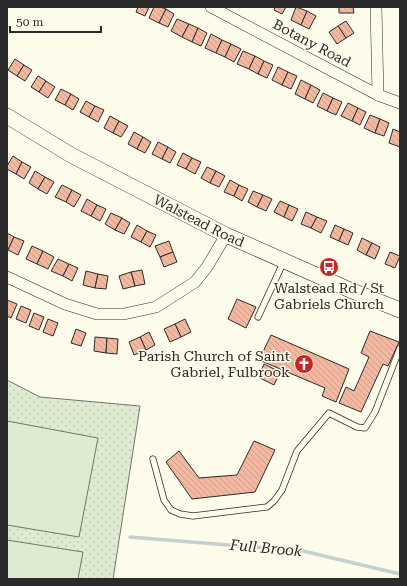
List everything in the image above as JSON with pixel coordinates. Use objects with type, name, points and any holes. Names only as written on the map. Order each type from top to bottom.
[{"type":"street","name":"Botany Road","points":[[211,7],[378,95],[400,103]]},
{"type":"street","points":[[376,7],[378,95]]},
{"type":"street","name":"Walstead Road","points":[[7,116],[71,155],[226,235],[350,290],[400,310]]},
{"type":"street","points":[[7,277],[65,304],[97,314],[124,314],[156,306],[195,282],[207,267],[226,235]]},
{"type":"lane","points":[[258,317],[284,261]]},
{"type":"lane","points":[[153,460],[164,500],[171,510],[180,514],[193,516],[267,507],[274,501],[282,490],[297,451],[329,413],[357,426],[365,428],[374,412],[400,348]]},
{"type":"green space","points":[[7,380],[40,397],[140,406],[113,579],[7,579]]},
{"type":"green space","points":[[7,421],[98,438],[79,537],[7,525]]},
{"type":"green space","points":[[7,540],[83,552],[78,579],[7,579]]},
{"type":"building","points":[[138,7],[149,7],[145,16],[136,12]]},
{"type":"building","points":[[154,7],[166,9],[159,23],[149,18]]},
{"type":"building","points":[[275,7],[286,7],[282,14],[274,10]]},
{"type":"building","points":[[296,7],[307,11],[301,25],[291,20]]},
{"type":"building","points":[[339,7],[353,7],[354,13],[339,13]]},
{"type":"building","points":[[166,9],[174,14],[168,27],[159,23]]},
{"type":"building","points":[[307,11],[316,16],[309,29],[301,25]]},
{"type":"building","points":[[177,19],[189,24],[182,37],[171,31]]},
{"type":"building","points":[[346,21],[354,33],[346,38],[338,26]]},
{"type":"building","points":[[189,24],[198,28],[192,42],[182,37]]},
{"type":"building","points":[[338,26],[346,38],[337,44],[329,32]]},
{"type":"building","points":[[198,28],[207,33],[201,46],[192,42]]},
{"type":"building","points":[[211,34],[222,40],[216,53],[205,48]]},
{"type":"building","points":[[222,40],[231,44],[225,57],[216,53]]},
{"type":"building","points":[[231,44],[241,49],[234,62],[225,57]]},
{"type":"building","points":[[243,51],[255,56],[249,69],[237,64]]},
{"type":"building","points":[[255,56],[264,61],[258,74],[249,69]]},
{"type":"building","points":[[15,59],[24,65],[17,76],[8,70]]},
{"type":"building","points":[[264,61],[273,65],[267,78],[258,74]]},
{"type":"building","points":[[24,65],[32,70],[25,81],[17,76]]},
{"type":"building","points":[[278,67],[288,72],[282,85],[272,80]]},
{"type":"building","points":[[288,72],[297,76],[291,89],[282,85]]},
{"type":"building","points":[[38,76],[46,81],[39,92],[31,87]]},
{"type":"building","points":[[301,80],[311,85],[305,99],[295,94]]},
{"type":"building","points":[[46,81],[55,87],[48,98],[39,92]]},
{"type":"building","points":[[311,85],[320,90],[313,103],[305,99]]},
{"type":"building","points":[[61,89],[71,94],[65,105],[55,100]]},
{"type":"building","points":[[323,93],[333,98],[327,111],[317,106]]},
{"type":"building","points":[[71,94],[79,99],[73,110],[65,105]]},
{"type":"building","points":[[333,98],[342,102],[336,115],[327,111]]},
{"type":"building","points":[[86,101],[95,106],[89,117],[80,112]]},
{"type":"building","points":[[348,103],[358,108],[352,121],[341,116]]},
{"type":"building","points":[[95,106],[104,110],[98,122],[89,117]]},
{"type":"building","points":[[358,108],[366,112],[360,125],[352,121]]},
{"type":"building","points":[[370,115],[380,119],[375,133],[364,128]]},
{"type":"building","points":[[110,116],[119,121],[113,133],[104,128]]},
{"type":"building","points":[[380,119],[389,123],[384,136],[375,133]]},
{"type":"building","points":[[119,121],[128,126],[121,137],[113,133]]},
{"type":"building","points":[[393,129],[400,132],[400,147],[389,143]]},
{"type":"building","points":[[134,132],[143,137],[137,149],[128,144]]},
{"type":"building","points":[[143,137],[151,142],[145,153],[137,149]]},
{"type":"building","points":[[158,142],[168,147],[162,159],[152,154]]},
{"type":"building","points":[[168,147],[176,152],[170,163],[162,159]]},
{"type":"building","points":[[183,153],[192,158],[186,169],[177,165]]},
{"type":"building","points":[[13,156],[22,162],[16,174],[7,169],[7,166]]},
{"type":"building","points":[[192,158],[201,162],[195,174],[186,169]]},
{"type":"building","points":[[22,162],[31,167],[24,179],[16,174]]},
{"type":"building","points":[[207,167],[216,171],[210,183],[201,178]]},
{"type":"building","points":[[35,171],[45,177],[38,189],[29,183]]},
{"type":"building","points":[[216,171],[225,176],[219,187],[210,183]]},
{"type":"building","points":[[45,177],[54,182],[47,194],[38,189]]},
{"type":"building","points":[[230,180],[239,185],[234,196],[224,192]]},
{"type":"building","points":[[62,185],[72,190],[66,202],[55,197]]},
{"type":"building","points":[[239,185],[248,189],[242,201],[234,196]]},
{"type":"building","points":[[72,190],[81,195],[74,207],[66,202]]},
{"type":"building","points":[[253,191],[263,195],[257,207],[248,202]]},
{"type":"building","points":[[263,195],[272,199],[266,211],[257,207]]},
{"type":"building","points":[[87,199],[97,205],[91,216],[81,211]]},
{"type":"building","points":[[280,201],[289,205],[284,217],[274,212]]},
{"type":"building","points":[[97,205],[106,209],[100,221],[91,216]]},
{"type":"building","points":[[289,205],[298,209],[292,221],[284,217]]},
{"type":"building","points":[[306,212],[317,217],[311,228],[301,224]]},
{"type":"building","points":[[111,213],[122,218],[115,230],[105,224]]},
{"type":"building","points":[[317,217],[327,221],[321,233],[311,228]]},
{"type":"building","points":[[122,218],[130,223],[124,234],[115,230]]},
{"type":"building","points":[[137,225],[147,231],[141,242],[131,237]]},
{"type":"building","points":[[335,225],[344,229],[339,241],[330,237]]},
{"type":"building","points":[[344,229],[353,233],[348,245],[339,241]]},
{"type":"building","points":[[147,231],[156,235],[150,247],[141,242]]},
{"type":"building","points":[[7,233],[14,237],[8,250],[7,249]]},
{"type":"building","points":[[14,237],[24,241],[18,255],[8,250]]},
{"type":"building","points":[[362,238],[372,243],[366,255],[357,250]]},
{"type":"building","points":[[169,241],[173,252],[160,257],[155,246]]},
{"type":"building","points":[[372,243],[380,247],[375,259],[366,255]]},
{"type":"building","points":[[32,246],[43,251],[37,264],[26,259]]},
{"type":"building","points":[[43,251],[54,257],[48,269],[37,264]]},
{"type":"building","points":[[173,252],[177,262],[164,267],[160,257]]},
{"type":"building","points":[[390,252],[400,256],[395,268],[385,264]]},
{"type":"building","points":[[58,259],[69,264],[63,276],[51,271]]},
{"type":"building","points":[[69,264],[78,268],[72,281],[63,276]]},
{"type":"building","points":[[142,270],[145,284],[135,286],[131,272]]},
{"type":"building","points":[[86,271],[98,274],[95,288],[83,285]]},
{"type":"building","points":[[131,272],[135,286],[123,289],[119,276]]},
{"type":"building","points":[[98,274],[108,276],[106,289],[95,288]]},
{"type":"building","points":[[237,299],[256,307],[246,328],[228,319]]},
{"type":"building","points":[[7,300],[17,304],[11,318],[7,316]]},
{"type":"building","points":[[21,306],[31,310],[26,323],[16,319]]},
{"type":"building","points":[[34,313],[44,317],[39,330],[29,326]]},
{"type":"building","points":[[48,319],[58,323],[53,336],[43,332]]},
{"type":"building","points":[[185,319],[191,332],[181,337],[175,324]]},
{"type":"building","points":[[175,324],[181,337],[170,342],[164,329]]},
{"type":"building","points":[[76,329],[86,333],[81,346],[71,343]]},
{"type":"building","points":[[370,331],[399,342],[388,366],[383,364],[361,412],[339,403],[346,387],[354,391],[369,357],[361,353]]},
{"type":"building","points":[[149,332],[155,345],[146,350],[140,337]]},
{"type":"building","name":"Parish Church of Saint Gabriel, Fulbrook","points":[[271,335],[349,369],[336,402],[322,396],[325,388],[259,360]]},
{"type":"building","points":[[95,337],[107,338],[106,353],[94,351]]},
{"type":"building","points":[[140,337],[146,350],[134,355],[129,342]]},
{"type":"building","points":[[107,338],[118,339],[117,354],[106,353]]},
{"type":"building","points":[[264,364],[280,372],[274,385],[258,377]]},
{"type":"building","points":[[254,441],[275,450],[255,492],[192,499],[166,462],[179,451],[199,478],[237,475]]},
{"type":"waterway","name":"Full Brook","points":[[130,537],[303,551],[400,574]]},
{"type":"place","name":"Walstead Rd / St Gabriels Church","points":[[329,267]]},
{"type":"place","name":"Parish Church of Saint Gabriel, Fulbrook","points":[[304,364]]}]
